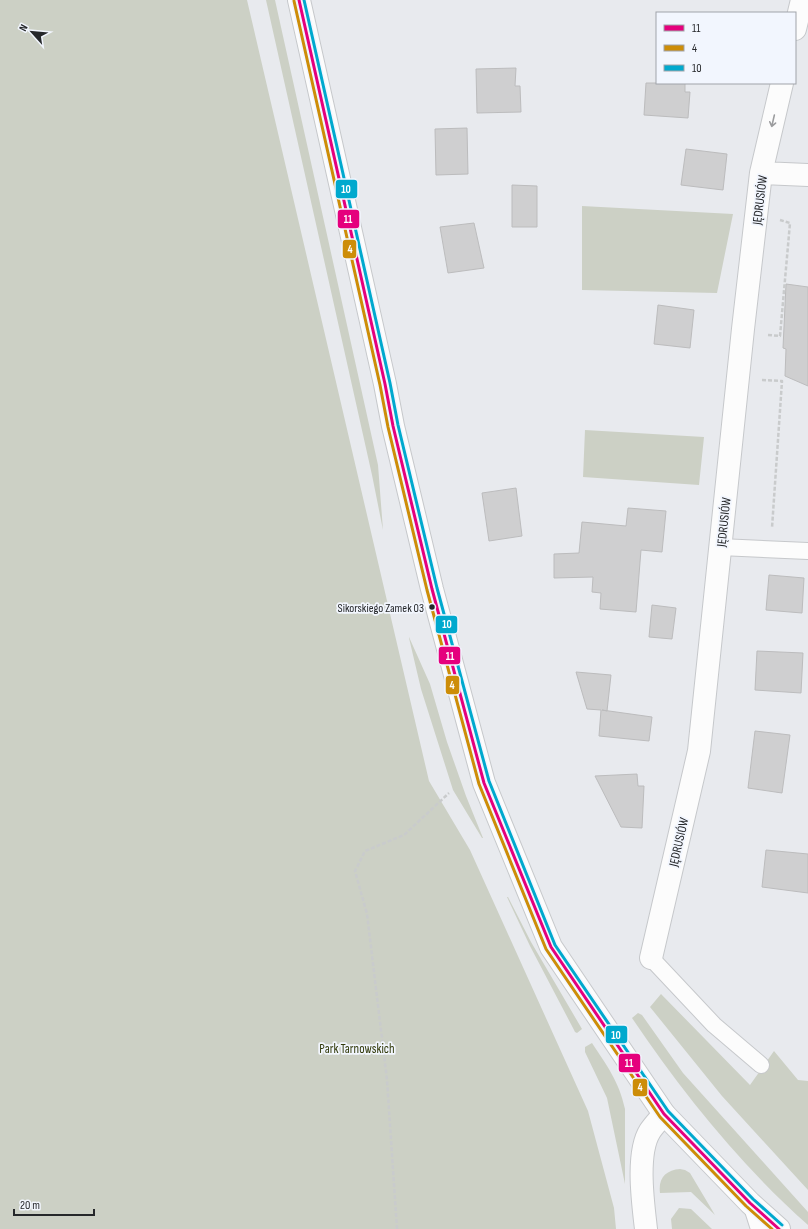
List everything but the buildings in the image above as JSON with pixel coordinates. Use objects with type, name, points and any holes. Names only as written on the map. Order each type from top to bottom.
[{"type":"street","points":[[299,0],[385,384],[393,426],[432,589],[484,783],[551,947],[664,1114],[750,1203],[779,1229]]},
{"type":"street","points":[[796,25],[802,0]]},
{"type":"street","name":"JĘDRUSIÓW","points":[[651,958],[699,750],[761,173],[782,84]]},
{"type":"street","points":[[761,173],[808,175]]},
{"type":"street","points":[[646,1229],[643,1202],[642,1155],[645,1142],[650,1131],[664,1114]]},
{"type":"lane","points":[[720,547],[808,551]]},
{"type":"lane","points":[[651,958],[714,1025],[761,1065]]},
{"type":"lane","points":[[750,1203],[760,1229]]},
{"type":"path","points":[[761,335],[780,336],[790,223],[776,219]]},
{"type":"path","points":[[759,380],[782,381],[772,528],[765,528]]},
{"type":"path","points":[[398,1229],[387,1080],[367,914],[355,871],[365,851],[404,835],[449,793]]},
{"type":"green space","name":"Park Tarnowskich","points":[[0,0],[247,0],[429,781],[470,850],[588,1111],[614,1208],[616,1229],[0,1229]]},
{"type":"green space","points":[[266,0],[275,0],[378,465],[383,530],[372,475]]},
{"type":"green space","points":[[582,206],[733,214],[717,293],[582,290]]},
{"type":"green space","points":[[585,430],[704,437],[699,485],[583,477]]},
{"type":"green space","points":[[409,637],[430,684],[447,742],[483,838],[453,790],[421,689]]},
{"type":"green space","points":[[507,897],[531,942],[582,1029],[577,1033],[575,1032],[530,946]]},
{"type":"green space","points":[[661,994],[750,1085],[774,1051],[798,1080],[808,1081],[808,1190],[722,1096],[650,1007]]},
{"type":"green space","points":[[638,1013],[642,1015],[683,1073],[808,1212],[808,1225],[759,1178],[692,1100],[651,1046],[632,1018]]},
{"type":"green space","points":[[592,1043],[616,1082],[625,1109],[625,1184],[607,1098],[585,1052],[585,1047]]},
{"type":"green space","points":[[680,1169],[690,1173],[715,1215],[691,1192],[660,1193],[660,1183],[664,1176],[671,1171]]},
{"type":"green space","points":[[679,1208],[691,1209],[712,1229],[672,1229],[671,1219]]},
{"type":"transit line","name":"11","points":[[299,0],[385,384],[393,426],[432,589],[484,783],[551,947],[664,1114],[750,1203],[779,1229]]},
{"type":"transit line","name":"10","points":[[304,0],[390,383],[398,425],[437,588],[489,781],[555,945],[668,1111],[753,1199],[782,1225]]},
{"type":"transit line","name":"4","points":[[294,1],[380,385],[388,427],[427,590],[479,784],[546,949],[660,1117],[746,1206],[772,1229]]},
{"type":"place","name":"Sikorskiego Zamek 03","points":[[432,607]]}]
